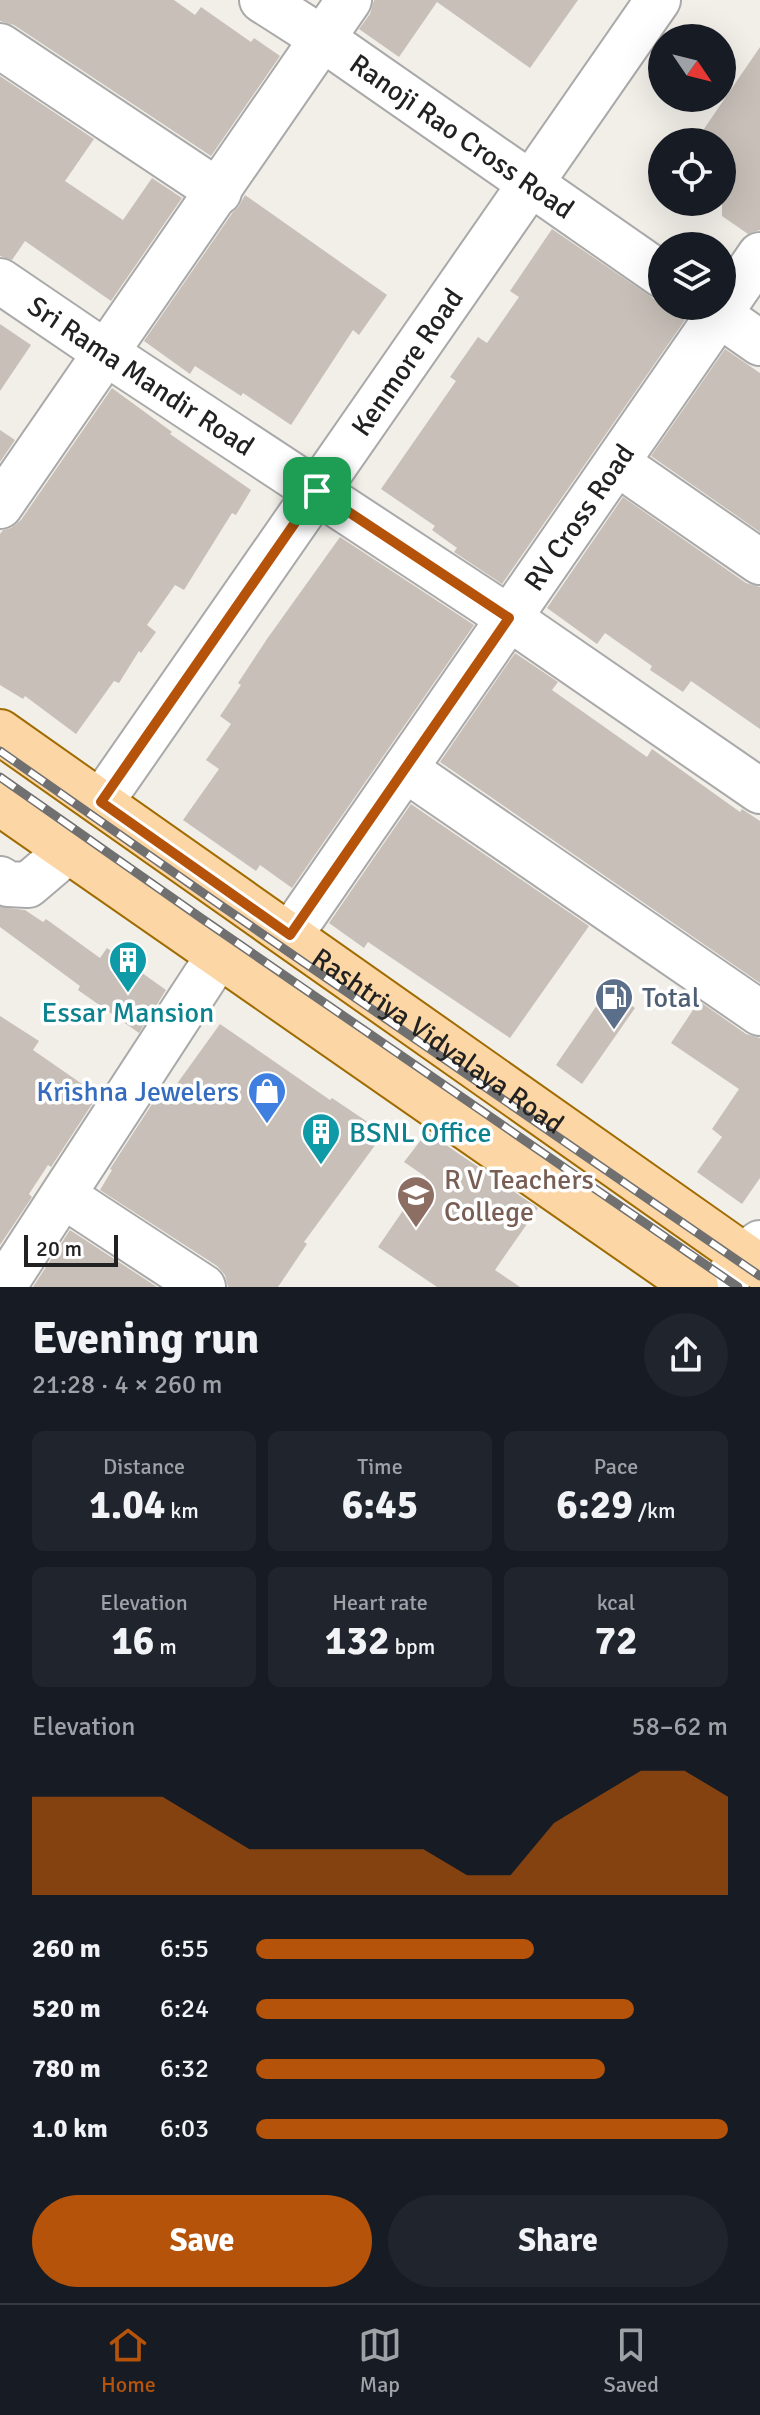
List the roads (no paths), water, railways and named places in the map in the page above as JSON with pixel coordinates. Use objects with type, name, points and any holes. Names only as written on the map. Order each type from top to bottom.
[{"type":"main road","name":"Rashtriya Vidyalaya Road","points":[[0,732],[290,935],[746,1263]]},
{"type":"main road","name":"Rashtriya Vidyalaya Road","points":[[0,803],[696,1287]]},
{"type":"street","name":"Ranoji Rao Cross Road","points":[[262,0],[323,39],[648,265]]},
{"type":"street","points":[[2,497],[219,192],[349,0]]},
{"type":"street","name":"Kenmore Road","points":[[101,802],[658,0]]},
{"type":"street","points":[[0,46],[219,192]]},
{"type":"street","name":"RV Cross Road","points":[[736,283],[760,255]]},
{"type":"street","name":"Sri Rama Mandir Road","points":[[0,281],[509,618],[760,791]]},
{"type":"street","name":"RV Cross Road","points":[[290,935],[617,463],[707,320]]},
{"type":"street","points":[[727,320],[760,343]]},
{"type":"street","points":[[617,463],[760,562]]},
{"type":"street","points":[[405,769],[760,1013]]},
{"type":"street","points":[[0,879],[8,884],[28,885],[68,851]]},
{"type":"street","points":[[3,1287],[14,1241],[64,1196],[219,955]]},
{"type":"street","points":[[64,1196],[203,1287]]},
{"type":"railway","points":[[0,751],[760,1276]]},
{"type":"railway","points":[[0,777],[738,1287]]},
{"type":"place","name":"Essar Mansion","points":[[128,994]]},
{"type":"place","name":"Total","points":[[614,1031]]},
{"type":"place","name":"Krishna Jewelers","points":[[267,1125]]},
{"type":"place","name":"BSNL Office","points":[[321,1166]]},
{"type":"place","name":"R V Teachers College","points":[[416,1229]]}]
